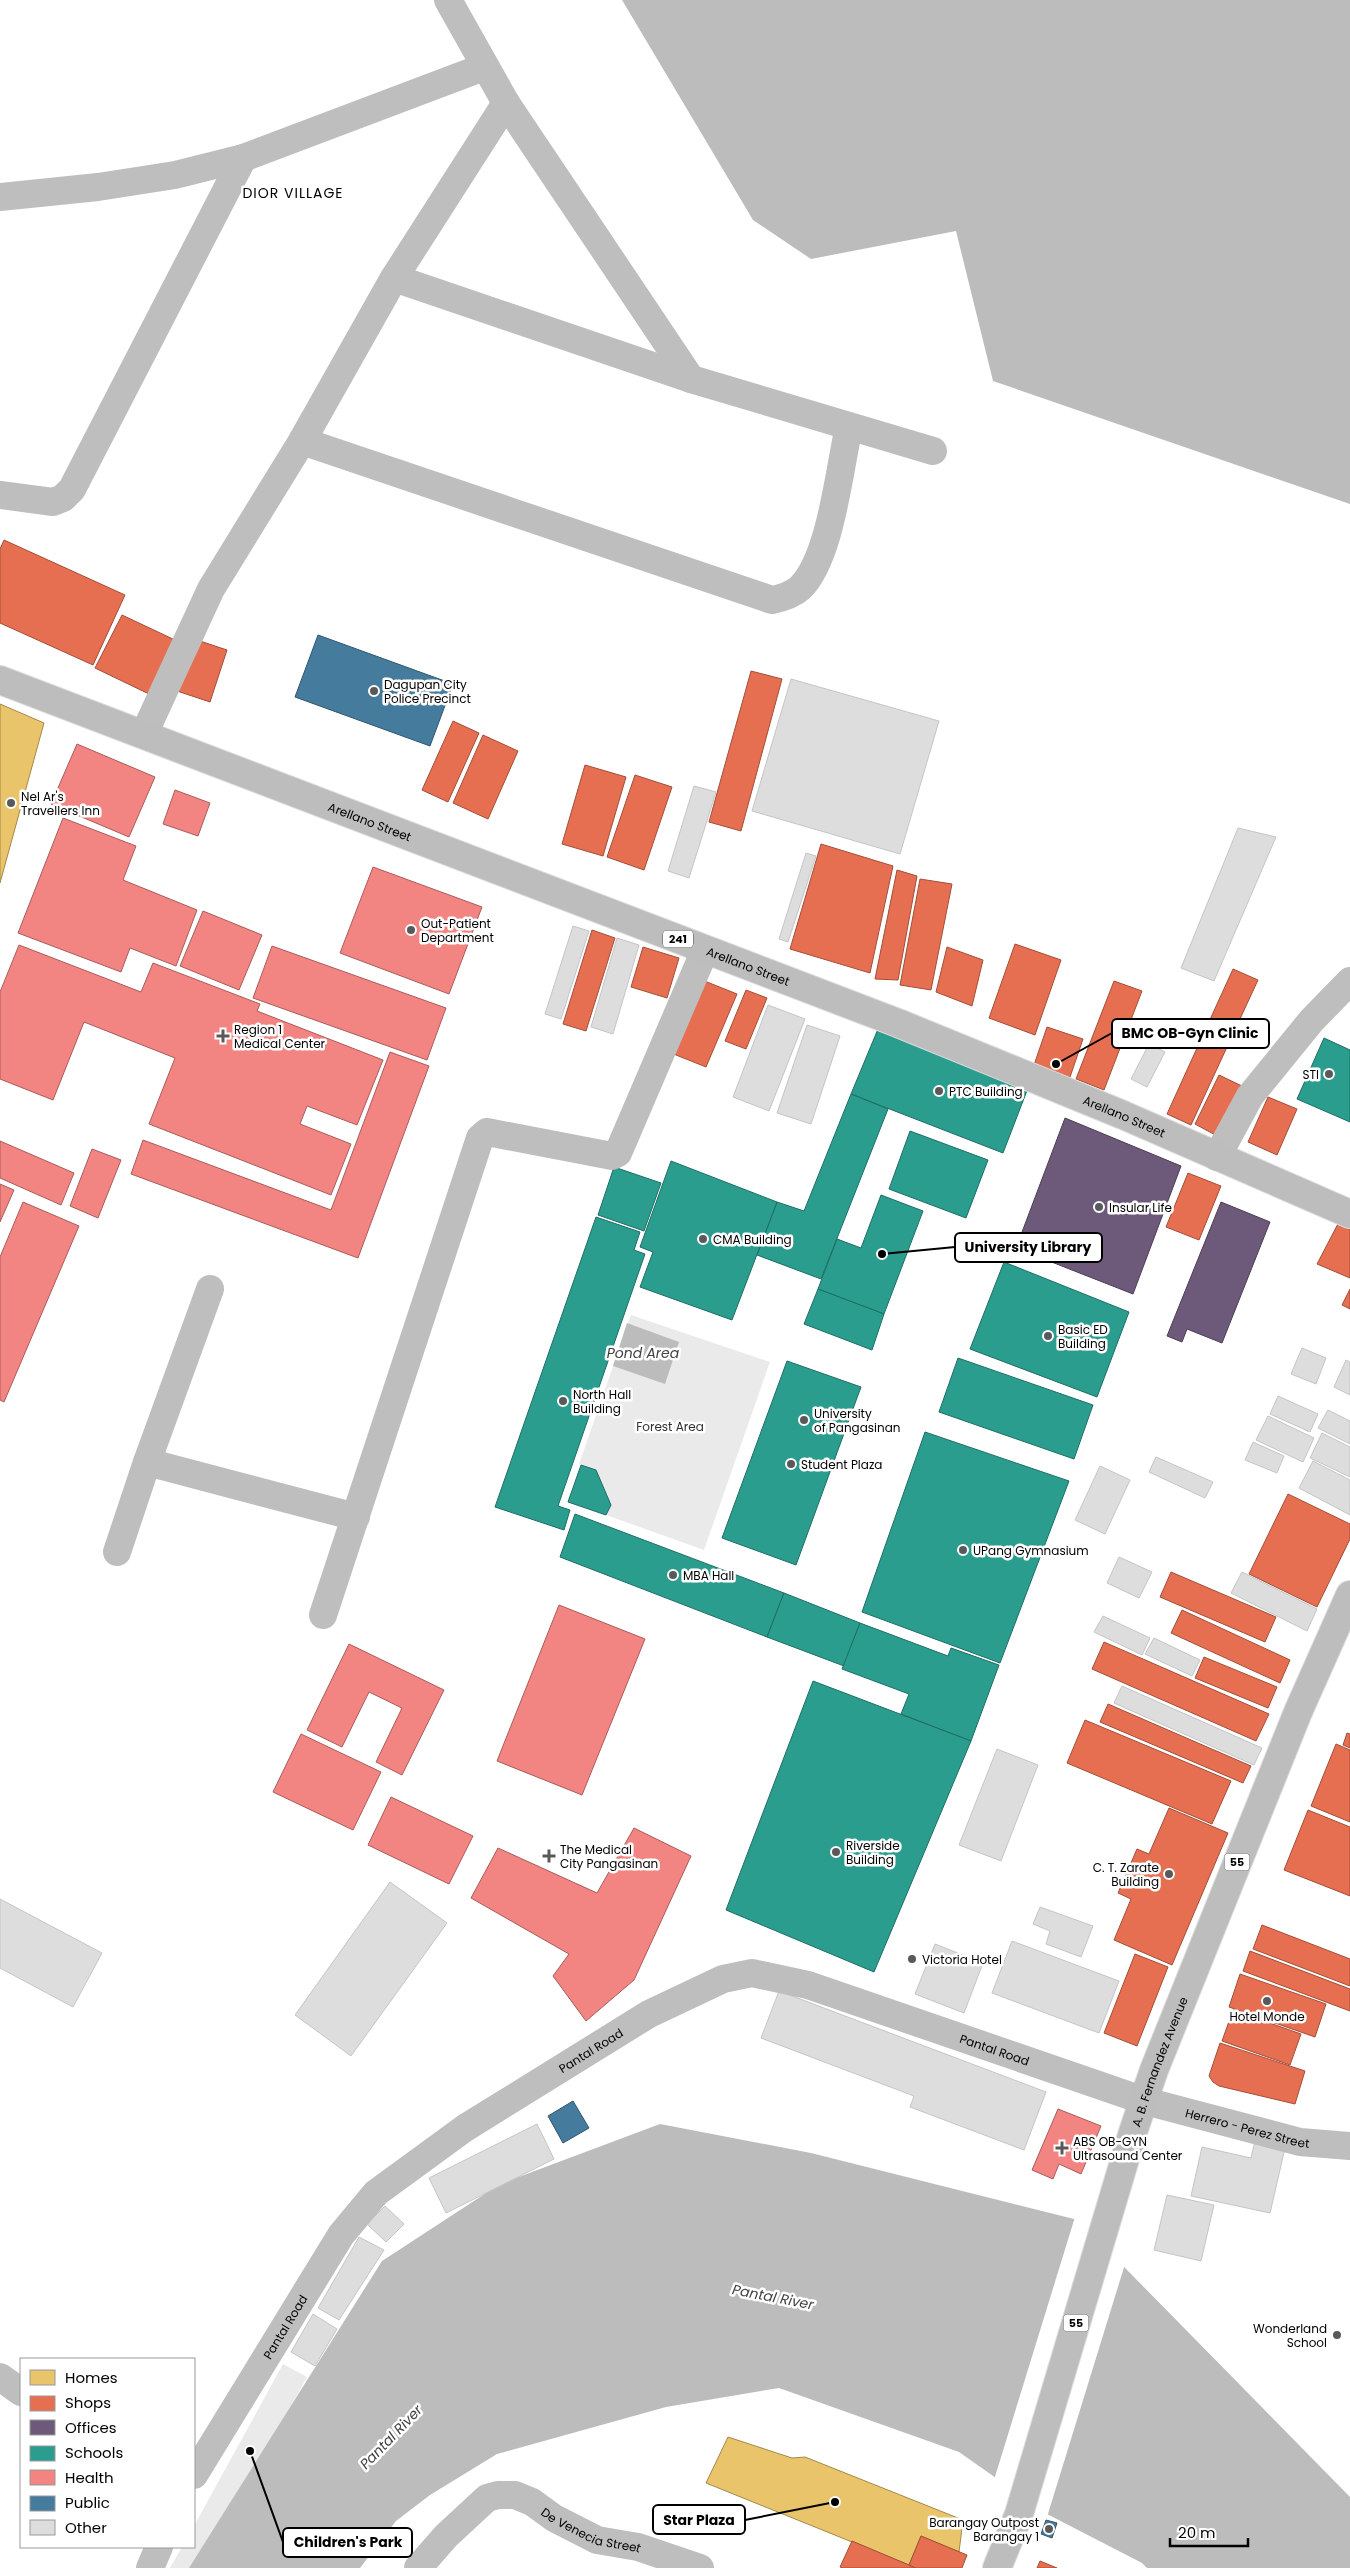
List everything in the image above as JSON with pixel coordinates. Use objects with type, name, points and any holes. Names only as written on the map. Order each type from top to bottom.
[{"type":"main road","name":"Arellano Street","points":[[0,681],[70,709],[144,734],[966,1050],[1123,1115],[1350,1214]]},
{"type":"main road","name":"A. B. Fernandez Avenue","points":[[997,2568],[1018,2514],[1132,2132],[1145,2101],[1154,2070],[1298,1712],[1350,1595]]},
{"type":"street","points":[[448,0],[506,104],[692,379]]},
{"type":"street","points":[[0,197],[98,188],[165,177],[243,158],[484,67]]},
{"type":"street","points":[[144,734],[212,588],[302,441],[394,278],[506,104]]},
{"type":"street","points":[[0,496],[53,502],[63,498],[72,489],[243,158]]},
{"type":"street","points":[[394,278],[692,379],[933,451]]},
{"type":"street","points":[[302,441],[772,600],[787,597],[799,589],[810,576],[826,539],[849,427]]},
{"type":"street","points":[[323,1615],[480,1138],[487,1132],[612,1156],[618,1153],[706,950]]},
{"type":"street","points":[[1217,1157],[1250,1096],[1312,1020],[1350,981]]},
{"type":"street","points":[[117,1552],[147,1462],[210,1288]]},
{"type":"street","points":[[147,1462],[356,1517]]},
{"type":"street","name":"Pantal Road","points":[[195,2473],[341,2235],[376,2193],[422,2157],[498,2107],[648,2014],[723,1979],[752,1973],[808,1985],[1145,2101]]},
{"type":"street","name":"Herrero - Perez Street","points":[[1145,2101],[1300,2142],[1350,2146]]},
{"type":"street","points":[[0,2377],[20,2391]]},
{"type":"street","name":"De Venecia Street","points":[[418,2568],[446,2536],[487,2498],[498,2495],[514,2495],[532,2502],[554,2518],[597,2540],[638,2547],[700,2568]]},
{"type":"street","points":[[150,2568],[159,2548]]},
{"type":"green space","name":"Forest Area","points":[[631,1315],[770,1362],[704,1550],[606,1515],[610,1505],[596,1470],[579,1464]]},
{"type":"green space","points":[[283,2364],[307,2377],[201,2568],[170,2568],[181,2548],[195,2548],[195,2524]]},
{"type":"water","points":[[622,0],[1350,0],[1350,504],[993,381],[956,231],[811,259],[753,220]]},
{"type":"water","name":"Pond Area","points":[[627,1323],[679,1342],[665,1384],[613,1366]]},
{"type":"water","name":"Pantal River","points":[[660,2124],[811,2153],[1078,2220],[1350,2497],[1350,2568],[1147,2568],[1142,2563],[1047,2514],[959,2452],[779,2388],[666,2407],[497,2454],[430,2495],[396,2521],[360,2568],[189,2568],[382,2261],[500,2184]]},
{"type":"pier","points":[[1075,2217],[1080,2218],[1125,2264],[1047,2517],[994,2480]]},
{"type":"building: Homes","name":"Nel Ar's Travellers Inn","points":[[0,704],[44,723],[0,883]]},
{"type":"building: Homes","points":[[728,2437],[792,2458],[805,2457],[963,2520],[959,2552],[921,2536],[909,2565],[706,2483]]},
{"type":"building: Shops","points":[[4,540],[125,595],[93,665],[0,623],[0,549]]},
{"type":"building: Shops","points":[[122,615],[175,640],[149,694],[95,668]]},
{"type":"building: Shops","points":[[191,638],[227,650],[210,702],[174,690]]},
{"type":"building: Shops","points":[[751,671],[782,679],[741,831],[709,822]]},
{"type":"building: Shops","points":[[453,721],[479,733],[448,802],[422,790]]},
{"type":"building: Shops","points":[[483,735],[518,751],[488,819],[453,803]]},
{"type":"building: Shops","points":[[585,765],[626,777],[603,856],[562,844]]},
{"type":"building: Shops","points":[[635,775],[672,787],[644,870],[607,857]]},
{"type":"building: Shops","points":[[821,844],[893,866],[870,973],[790,949]]},
{"type":"building: Shops","points":[[897,870],[917,876],[898,980],[875,979]]},
{"type":"building: Shops","points":[[920,879],[952,884],[931,990],[900,985]]},
{"type":"building: Shops","points":[[592,930],[615,938],[586,1031],[563,1024]]},
{"type":"building: Shops","points":[[1015,944],[1061,960],[1035,1035],[989,1018]]},
{"type":"building: Shops","points":[[643,947],[679,958],[667,998],[631,987]]},
{"type":"building: Shops","points":[[947,947],[983,960],[972,1006],[936,992]]},
{"type":"building: Shops","points":[[1233,969],[1258,980],[1191,1125],[1167,1114]]},
{"type":"building: Shops","points":[[702,980],[737,994],[706,1067],[671,1053]]},
{"type":"building: Shops","points":[[1114,981],[1142,991],[1104,1090],[1076,1079]]},
{"type":"building: Shops","points":[[746,990],[767,998],[746,1049],[725,1041]]},
{"type":"building: Shops","points":[[1047,1027],[1083,1039],[1069,1080],[1033,1068]]},
{"type":"building: Shops","points":[[1219,1075],[1244,1087],[1219,1137],[1195,1124]]},
{"type":"building: Shops","points":[[1268,1097],[1297,1109],[1277,1155],[1248,1142]]},
{"type":"building: Shops","points":[[1188,1173],[1221,1186],[1199,1240],[1166,1227]]},
{"type":"building: Shops","points":[[1340,1220],[1350,1224],[1350,1278],[1317,1264]]},
{"type":"building: Shops","points":[[1350,1289],[1350,1309],[1342,1305]]},
{"type":"building: Shops","points":[[1288,1494],[1350,1524],[1350,1539],[1317,1607],[1249,1574]]},
{"type":"building: Shops","points":[[1171,1572],[1276,1617],[1265,1642],[1160,1597]]},
{"type":"building: Shops","points":[[1182,1610],[1290,1660],[1280,1683],[1171,1633]]},
{"type":"building: Shops","points":[[1104,1642],[1269,1714],[1256,1741],[1092,1669]]},
{"type":"building: Shops","points":[[1204,1657],[1277,1687],[1268,1708],[1195,1678]]},
{"type":"building: Shops","points":[[1108,1704],[1251,1766],[1243,1783],[1100,1722]]},
{"type":"building: Shops","points":[[1085,1720],[1231,1781],[1212,1824],[1067,1763]]},
{"type":"building: Shops","points":[[1347,1733],[1350,1734],[1350,1748],[1343,1745]]},
{"type":"building: Shops","points":[[1336,1744],[1350,1750],[1350,1822],[1311,1806]]},
{"type":"building: Shops","name":"C. T. Zarate Building","points":[[1169,1808],[1228,1833],[1172,1965],[1114,1940],[1131,1899],[1118,1893],[1137,1849],[1149,1854]]},
{"type":"building: Shops","points":[[1308,1810],[1350,1827],[1350,1896],[1284,1870]]},
{"type":"building: Shops","points":[[1262,1925],[1350,1959],[1350,1986],[1253,1949]]},
{"type":"building: Shops","points":[[1250,1951],[1350,1989],[1350,2011],[1243,1971]]},
{"type":"building: Shops","points":[[1135,1954],[1168,1967],[1137,2046],[1104,2033]]},
{"type":"building: Shops","points":[[1240,1974],[1326,2004],[1315,2037],[1229,2007]]},
{"type":"building: Shops","points":[[1233,2010],[1301,2034],[1290,2065],[1222,2041]]},
{"type":"building: Shops","points":[[1220,2043],[1305,2071],[1295,2104],[1219,2086],[1213,2082],[1209,2076]]},
{"type":"building: Shops","points":[[921,2536],[967,2555],[962,2568],[915,2568],[909,2565]]},
{"type":"building: Shops","points":[[852,2541],[909,2565],[915,2568],[840,2567]]},
{"type":"building: Shops","points":[[1040,2561],[1057,2568],[1037,2568]]},
{"type":"building: Offices","name":"Insular Life","points":[[1065,1118],[1181,1166],[1133,1294],[1016,1248]]},
{"type":"building: Offices","points":[[1221,1202],[1270,1222],[1222,1343],[1187,1329],[1182,1342],[1167,1336]]},
{"type":"building: Schools","name":"PTC Building","points":[[878,1029],[1028,1088],[1003,1153],[851,1094]]},
{"type":"building: Schools","name":"STI","points":[[1324,1038],[1350,1050],[1350,1122],[1297,1099]]},
{"type":"building: Schools","points":[[851,1094],[888,1109],[821,1279],[757,1255],[777,1202],[804,1211]]},
{"type":"building: Schools","points":[[910,1131],[988,1160],[966,1218],[889,1189]]},
{"type":"building: Schools","name":"CMA Building","points":[[671,1161],[777,1202],[732,1320],[640,1287],[653,1252],[640,1247]]},
{"type":"building: Schools","points":[[614,1167],[661,1183],[644,1231],[598,1215]]},
{"type":"building: Schools","points":[[881,1195],[923,1211],[884,1314],[818,1289],[837,1239],[861,1248]]},
{"type":"building: Schools","name":"North Hall Building","points":[[596,1217],[640,1232],[634,1250],[645,1254],[558,1506],[570,1510],[564,1530],[495,1507]]},
{"type":"building: Schools","name":"Basic ED Building","points":[[1004,1262],[1129,1312],[1097,1397],[970,1349]]},
{"type":"building: Schools","points":[[818,1289],[884,1314],[872,1350],[804,1324]]},
{"type":"building: Schools","points":[[958,1358],[1093,1405],[1074,1459],[939,1412]]},
{"type":"building: Schools","name":"Student Plaza","points":[[787,1361],[861,1387],[796,1565],[722,1538]]},
{"type":"building: Schools","name":"UPang Gymnasium","points":[[925,1432],[1069,1481],[1000,1663],[862,1612]]},
{"type":"building: Schools","points":[[581,1465],[596,1470],[611,1505],[606,1515],[568,1502]]},
{"type":"building: Schools","name":"MBA Hall","points":[[575,1514],[784,1593],[767,1637],[560,1557]]},
{"type":"building: Schools","points":[[784,1593],[860,1623],[844,1666],[767,1637]]},
{"type":"building: Schools","points":[[860,1623],[948,1656],[951,1648],[999,1665],[971,1741],[901,1714],[909,1694],[842,1669]]},
{"type":"building: Schools","name":"Riverside Building","points":[[813,1681],[971,1741],[874,1972],[726,1910]]},
{"type":"building: Health","points":[[77,744],[155,777],[129,837],[51,804]]},
{"type":"building: Health","points":[[175,790],[210,803],[198,836],[163,824]]},
{"type":"building: Health","points":[[63,818],[136,846],[123,880],[197,910],[176,966],[130,948],[121,972],[18,933]]},
{"type":"building: Health","name":"Out-Patient Department","points":[[373,867],[482,907],[449,994],[340,953]]},
{"type":"building: Health","points":[[203,911],[262,935],[239,990],[180,966]]},
{"type":"building: Health","points":[[19,945],[141,992],[153,963],[260,1004],[257,1011],[383,1060],[357,1125],[307,1106],[300,1124],[351,1144],[331,1195],[149,1124],[175,1058],[84,1022],[53,1100],[0,1079],[0,992]]},
{"type":"building: Health","points":[[272,946],[446,1008],[427,1060],[253,998]]},
{"type":"building: Health","points":[[390,1052],[429,1066],[358,1258],[131,1174],[143,1140],[331,1210]]},
{"type":"building: Health","points":[[0,1141],[74,1173],[61,1205],[0,1178]]},
{"type":"building: Health","points":[[92,1149],[121,1160],[98,1218],[70,1206]]},
{"type":"building: Health","points":[[0,1184],[14,1190],[0,1222]]},
{"type":"building: Health","points":[[23,1202],[79,1226],[4,1402],[0,1400],[0,1257]]},
{"type":"building: Health","points":[[559,1605],[645,1639],[582,1795],[497,1761]]},
{"type":"building: Health","points":[[349,1644],[444,1690],[402,1775],[376,1762],[402,1708],[369,1692],[342,1747],[307,1730]]},
{"type":"building: Health","points":[[301,1734],[381,1772],[353,1830],[273,1792]]},
{"type":"building: Health","points":[[391,1797],[473,1836],[449,1884],[368,1845]]},
{"type":"building: Health","points":[[634,1828],[691,1856],[634,1980],[586,2021],[553,1976],[569,1954],[471,1898],[498,1848],[597,1893]]},
{"type":"building: Health","points":[[1058,2109],[1101,2126],[1081,2174],[1059,2164],[1053,2179],[1032,2170]]},
{"type":"building: Public","name":"Dagupan City Police Precinct","points":[[318,635],[453,684],[430,746],[295,697]]},
{"type":"building: Public","points":[[573,2101],[589,2128],[563,2143],[548,2116]]},
{"type":"building: Public","name":"Barangay Outpost Barangay 1","points":[[1046,2520],[1057,2523],[1052,2538],[1041,2534]]},
{"type":"building: Other","points":[[791,679],[939,721],[900,854],[752,811]]},
{"type":"building: Other","points":[[694,786],[716,792],[689,878],[668,871]]},
{"type":"building: Other","points":[[1238,828],[1276,837],[1214,981],[1181,968]]},
{"type":"building: Other","points":[[806,853],[816,856],[788,942],[779,939]]},
{"type":"building: Other","points":[[573,926],[589,931],[561,1019],[545,1014]]},
{"type":"building: Other","points":[[617,938],[639,945],[613,1034],[591,1027]]},
{"type":"building: Other","points":[[768,1005],[805,1019],[769,1111],[733,1097]]},
{"type":"building: Other","points":[[807,1025],[840,1036],[811,1124],[777,1113]]},
{"type":"building: Other","points":[[1149,1044],[1165,1052],[1147,1087],[1131,1079]]},
{"type":"building: Other","points":[[1302,1348],[1326,1358],[1316,1384],[1291,1374]]},
{"type":"building: Other","points":[[1346,1360],[1350,1362],[1350,1395],[1334,1387]]},
{"type":"building: Other","points":[[1278,1396],[1318,1414],[1310,1432],[1270,1414]]},
{"type":"building: Other","points":[[1328,1410],[1350,1421],[1350,1444],[1318,1428]]},
{"type":"building: Other","points":[[1268,1416],[1314,1438],[1303,1462],[1256,1440]]},
{"type":"building: Other","points":[[1322,1433],[1350,1447],[1350,1477],[1310,1458]]},
{"type":"building: Other","points":[[1253,1442],[1284,1456],[1277,1473],[1245,1460]]},
{"type":"building: Other","points":[[1156,1457],[1213,1482],[1205,1498],[1149,1472]]},
{"type":"building: Other","points":[[1313,1461],[1350,1480],[1350,1515],[1299,1488]]},
{"type":"building: Other","points":[[1100,1466],[1130,1480],[1105,1534],[1075,1520]]},
{"type":"building: Other","points":[[1119,1557],[1152,1572],[1139,1598],[1107,1583]]},
{"type":"building: Other","points":[[1242,1572],[1317,1609],[1307,1631],[1231,1593]]},
{"type":"building: Other","points":[[1103,1616],[1150,1638],[1142,1655],[1094,1632]]},
{"type":"building: Other","points":[[1154,1638],[1200,1660],[1192,1676],[1145,1654]]},
{"type":"building: Other","points":[[1122,1686],[1262,1748],[1254,1765],[1114,1703]]},
{"type":"building: Other","points":[[997,1749],[1038,1765],[1001,1861],[959,1845]]},
{"type":"building: Other","points":[[390,1882],[447,1923],[351,2056],[295,2015]]},
{"type":"building: Other","points":[[0,1899],[102,1953],[73,2007],[0,1968]]},
{"type":"building: Other","points":[[1040,1907],[1093,1926],[1081,1957],[1046,1944],[1050,1931],[1033,1924]]},
{"type":"building: Other","points":[[1012,1941],[1119,1981],[1099,2033],[992,1993]]},
{"type":"building: Other","points":[[935,1944],[983,1963],[964,2013],[915,1994]]},
{"type":"building: Other","points":[[779,1991],[1046,2092],[1024,2150],[910,2107],[914,2096],[761,2038]]},
{"type":"building: Other","points":[[537,2124],[554,2159],[446,2213],[429,2178]]},
{"type":"building: Other","points":[[1255,2141],[1285,2148],[1270,2213],[1191,2196],[1202,2147],[1251,2158]]},
{"type":"building: Other","points":[[1167,2195],[1214,2205],[1201,2261],[1154,2250]]},
{"type":"building: Other","points":[[385,2206],[404,2224],[386,2242],[367,2224]]},
{"type":"building: Other","points":[[359,2237],[384,2250],[339,2320],[318,2308]]},
{"type":"building: Other","points":[[313,2314],[337,2329],[315,2366],[291,2352]]},
{"type":"place","name":"Dagupan City Police Precinct","points":[[374,691]]},
{"type":"place","name":"Nel Ar's Travellers Inn","points":[[11,803]]},
{"type":"place","name":"Out-Patient Department","points":[[411,930]]},
{"type":"place","name":"Region 1 Medical Center","points":[[223,1036]]},
{"type":"place","name":"BMC OB-Gyn Clinic","points":[[1056,1064]]},
{"type":"place","name":"STI","points":[[1329,1074]]},
{"type":"place","name":"PTC Building","points":[[939,1091]]},
{"type":"place","name":"Insular Life","points":[[1099,1207]]},
{"type":"place","name":"CMA Building","points":[[703,1239]]},
{"type":"place","name":"University Library","points":[[882,1254]]},
{"type":"place","name":"Basic ED Building","points":[[1048,1336]]},
{"type":"place","name":"North Hall Building","points":[[563,1401]]},
{"type":"place","name":"University of Pangasinan","points":[[804,1420]]},
{"type":"place","name":"Student Plaza","points":[[791,1464]]},
{"type":"place","name":"UPang Gymnasium","points":[[963,1550]]},
{"type":"place","name":"MBA Hall","points":[[673,1575]]},
{"type":"place","name":"Riverside Building","points":[[836,1852]]},
{"type":"place","name":"The Medical City Pangasinan","points":[[549,1856]]},
{"type":"place","name":"C. T. Zarate Building","points":[[1169,1874]]},
{"type":"place","name":"Victoria Hotel","points":[[912,1959]]},
{"type":"place","name":"Hotel Monde","points":[[1267,2001]]},
{"type":"place","name":"ABS OB-GYN Ultrasound Center","points":[[1062,2148]]},
{"type":"place","name":"Wonderland School","points":[[1337,2335]]},
{"type":"place","name":"Children's Park","points":[[250,2451]]},
{"type":"place","name":"Star Plaza","points":[[835,2502]]},
{"type":"place","name":"Barangay Outpost Barangay 1","points":[[1049,2529]]},
{"type":"district","name":"DIOR VILLAGE","points":[[293,193]]}]
